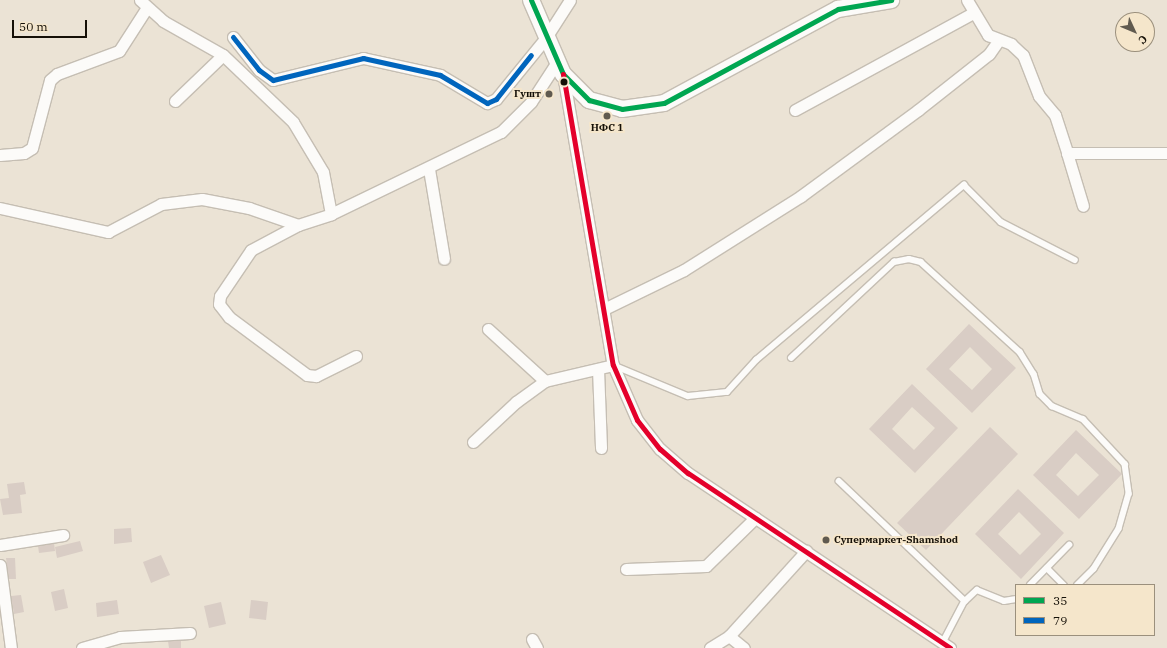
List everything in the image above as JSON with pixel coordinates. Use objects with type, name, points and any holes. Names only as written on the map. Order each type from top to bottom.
[{"type":"street","points":[[531,0],[545,39],[560,68],[589,100],[602,106],[644,108],[664,103],[839,5],[891,0]]},
{"type":"street","points":[[233,37],[259,70],[273,80],[363,58],[440,75],[487,103],[496,99],[545,39],[570,0]]},
{"type":"street","points":[[967,0],[972,13],[988,35],[998,41],[1011,44],[1022,55],[1039,96],[1055,115],[1083,206]]},
{"type":"street","points":[[0,155],[24,153],[32,148],[50,80],[58,74],[119,51],[143,4],[223,55],[293,122],[323,172],[331,214]]},
{"type":"street","points":[[795,110],[972,13]]},
{"type":"street","points":[[604,309],[684,270],[801,196],[918,110],[989,54],[998,41]]},
{"type":"street","points":[[175,101],[223,55]]},
{"type":"street","points":[[356,356],[316,376],[307,375],[229,317],[219,304],[220,296],[251,250],[298,225],[331,214],[429,170],[506,128],[560,68]]},
{"type":"street","points":[[560,68],[613,365],[628,405],[660,449],[755,518],[946,646]]},
{"type":"street","points":[[1067,153],[1167,153]]},
{"type":"street","points":[[429,170],[444,259]]},
{"type":"street","points":[[0,208],[108,232],[161,204],[202,199],[249,208],[298,225]]},
{"type":"street","points":[[488,329],[544,381]]},
{"type":"street","points":[[473,442],[516,402],[544,381],[613,365]]},
{"type":"street","points":[[598,369],[601,448]]},
{"type":"street","points":[[626,569],[706,566],[755,518]]},
{"type":"street","points":[[0,544],[63,535]]},
{"type":"street","points":[[710,648],[729,636],[806,551]]},
{"type":"street","points":[[0,565],[11,648]]},
{"type":"street","points":[[82,648],[120,637],[190,633]]},
{"type":"street","points":[[729,636],[744,648]]},
{"type":"lane","points":[[613,365],[688,396],[727,392],[756,360],[928,219],[964,185],[1001,222],[1075,260]]},
{"type":"lane","points":[[791,358],[894,262],[909,258],[921,262],[1020,352],[1034,374],[1040,394],[1052,406],[1083,420],[1125,464],[1129,494],[1119,529],[1094,569],[1079,584]]},
{"type":"lane","points":[[839,481],[965,602]]},
{"type":"lane","points":[[1031,584],[1068,545]]},
{"type":"lane","points":[[1047,568],[1063,584]]},
{"type":"lane","points":[[946,646],[965,602],[978,590],[1004,601],[1015,599]]},
{"type":"building","points":[[969,324],[1016,368],[972,413],[926,369]],"holes":[[[970,347],[992,369],[972,390],[949,369]]]},
{"type":"building","points":[[912,384],[958,428],[915,473],[869,429]],"holes":[[[912,407],[935,428],[914,450],[892,429]]]},
{"type":"building","points":[[990,427],[1018,454],[926,550],[897,523]]},
{"type":"building","points":[[1076,430],[1122,474],[1079,519],[1033,475]],"holes":[[[1076,453],[1099,475],[1078,496],[1056,475]]]},
{"type":"building","points":[[24,482],[26,494],[20,495],[22,513],[3,515],[0,499],[9,498],[7,484]]},
{"type":"building","points":[[1018,489],[1064,533],[1021,579],[975,534]],"holes":[[[1019,512],[1041,534],[1020,555],[998,534]]]},
{"type":"building","points":[[131,528],[132,542],[114,544],[114,529]]},
{"type":"building","points":[[80,541],[83,551],[57,558],[55,547]]},
{"type":"building","points":[[54,543],[55,551],[39,553],[38,546]]},
{"type":"building","points":[[161,555],[170,575],[151,583],[143,562]]},
{"type":"building","points":[[6,558],[15,558],[16,579],[9,579]]},
{"type":"building","points":[[64,589],[68,608],[55,611],[51,592]]},
{"type":"building","points":[[21,595],[24,612],[14,614],[11,596]]},
{"type":"building","points":[[117,600],[119,614],[97,617],[96,603]]},
{"type":"building","points":[[251,600],[268,602],[266,620],[249,618]]},
{"type":"building","points":[[221,602],[226,624],[209,628],[204,606]]},
{"type":"building","points":[[168,641],[181,641],[181,648],[169,648]]},
{"type":"transit line","name":"35","points":[[531,0],[563,74],[589,100],[622,109],[664,103],[838,9],[891,0]]},
{"type":"transit line","name":"79","points":[[233,37],[259,70],[273,80],[363,58],[440,75],[487,103],[496,99],[531,55]]},
{"type":"transit line","points":[[563,74],[613,365],[637,420],[660,449],[688,473],[950,648]]},
{"type":"place","name":"Гушт","points":[[549,94]]},
{"type":"place","name":"НФС 1","points":[[607,116]]},
{"type":"place","name":"Супермаркет-Shamshod","points":[[826,540]]}]
